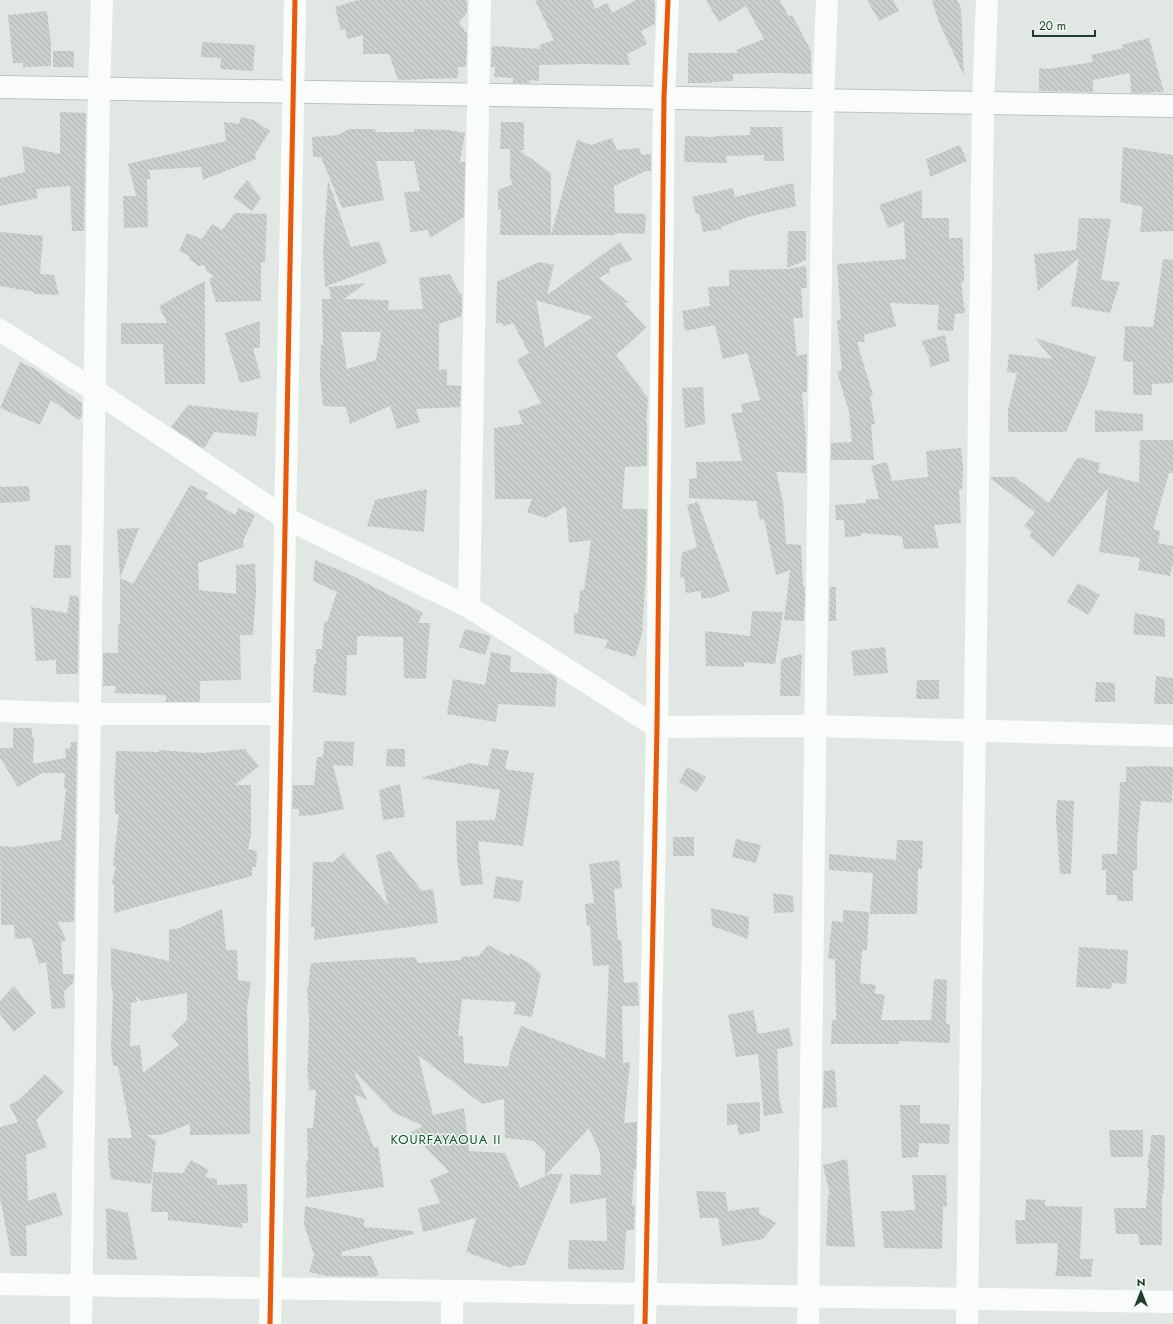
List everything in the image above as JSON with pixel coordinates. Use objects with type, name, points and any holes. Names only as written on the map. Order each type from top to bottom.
[{"type":"street","points":[[81,1324],[94,390],[102,0]]},
{"type":"street","points":[[270,1324],[295,0]]},
{"type":"street","points":[[469,607],[480,0]]},
{"type":"street","points":[[646,1324],[657,727],[664,98],[668,0]]},
{"type":"street","points":[[808,1324],[822,101],[827,0]]},
{"type":"street","points":[[967,1324],[983,103],[987,0]]},
{"type":"street","points":[[0,87],[1173,106]]},
{"type":"street","points":[[0,330],[94,390],[286,518],[469,607],[657,727],[814,726],[1173,736]]},
{"type":"street","points":[[0,711],[90,714],[282,714]]},
{"type":"street","points":[[0,1284],[1173,1302]]},
{"type":"street","points":[[452,1291],[452,1324]]},
{"type":"building","points":[[358,0],[466,0],[467,13],[459,22],[467,34],[467,43],[464,44],[467,44],[466,67],[458,67],[458,78],[398,80],[389,54],[363,54],[363,35],[348,39],[345,29],[341,30],[335,7]]},
{"type":"building","points":[[535,0],[592,0],[595,9],[607,3],[612,13],[636,0],[654,0],[655,24],[641,31],[647,44],[627,54],[630,65],[539,65],[539,81],[530,80],[530,83],[513,83],[513,78],[494,77],[495,67],[491,67],[492,46],[541,49],[539,45],[554,40]]},
{"type":"building","points":[[706,0],[780,0],[789,17],[792,15],[811,51],[811,74],[733,74],[733,81],[688,83],[688,53],[738,53],[736,50],[764,39],[746,6],[719,22]]},
{"type":"building","points":[[867,0],[893,0],[899,11],[879,21]]},
{"type":"building","points":[[932,0],[957,0],[961,8],[964,76],[938,20]]},
{"type":"building","points":[[47,11],[51,44],[51,66],[23,67],[23,63],[13,63],[8,15]]},
{"type":"building","points":[[1149,38],[1164,92],[1131,93],[1130,73],[1093,80],[1093,92],[1039,91],[1039,68],[1049,69],[1093,62],[1091,55],[1123,48],[1122,45]]},
{"type":"building","points":[[202,42],[255,45],[253,71],[220,69],[221,58],[201,57]]},
{"type":"building","points":[[53,51],[74,51],[74,67],[53,67]]},
{"type":"building","points":[[60,112],[86,113],[84,231],[72,231],[70,186],[36,189],[38,198],[0,206],[0,178],[25,172],[22,146],[60,154]]},
{"type":"building","points":[[241,117],[254,120],[270,131],[255,154],[256,159],[203,180],[201,167],[149,170],[151,179],[147,179],[148,227],[124,228],[123,196],[136,196],[128,164],[226,141],[224,122],[239,124]]},
{"type":"building","points":[[501,122],[524,122],[524,150],[519,150],[551,173],[551,235],[500,235],[501,209],[498,210],[498,190],[513,184],[510,178],[510,149],[500,149]]},
{"type":"building","points":[[750,127],[782,127],[784,161],[764,161],[764,155],[726,156],[727,163],[684,162],[685,136],[715,137],[750,135]]},
{"type":"building","points":[[349,129],[375,129],[376,132],[414,132],[414,129],[449,130],[465,133],[460,162],[465,162],[464,217],[430,238],[428,230],[411,232],[404,192],[420,191],[414,161],[376,161],[384,200],[342,208],[321,157],[313,157],[312,137],[338,135]]},
{"type":"building","points":[[612,138],[617,150],[640,148],[641,155],[651,154],[651,171],[646,171],[614,186],[615,213],[646,214],[645,234],[614,233],[616,235],[551,235],[577,140],[591,145]]},
{"type":"building","points":[[960,145],[967,161],[930,177],[926,159]]},
{"type":"building","points":[[1123,147],[1173,155],[1173,231],[1140,232],[1143,207],[1120,202]]},
{"type":"building","points":[[247,180],[261,198],[252,211],[233,197]]},
{"type":"building","points":[[328,180],[351,247],[379,241],[387,263],[325,287],[323,251]]},
{"type":"building","points":[[793,183],[796,206],[748,217],[721,227],[722,229],[703,232],[699,213],[696,214],[692,197],[733,188],[735,197]]},
{"type":"building","points":[[922,190],[922,218],[949,218],[949,238],[963,238],[964,282],[961,282],[965,313],[955,314],[953,331],[937,330],[939,305],[890,303],[896,326],[864,335],[865,342],[857,342],[873,395],[870,396],[875,424],[871,425],[874,460],[831,460],[831,443],[852,442],[849,412],[837,372],[842,370],[837,320],[841,320],[837,264],[906,259],[904,222],[888,228],[879,205]]},
{"type":"building","points":[[235,213],[267,214],[265,262],[261,262],[261,301],[216,302],[209,279],[214,276],[207,272],[205,265],[199,266],[189,259],[190,256],[179,251],[187,233],[202,239],[212,224],[222,230]]},
{"type":"building","points":[[1079,218],[1111,219],[1101,280],[1120,282],[1110,313],[1071,306],[1079,258],[1038,291],[1034,254],[1076,250]]},
{"type":"building","points":[[788,231],[806,231],[806,260],[787,268]]},
{"type":"building","points":[[0,232],[43,236],[40,274],[54,275],[59,295],[34,294],[34,292],[0,286]]},
{"type":"building","points":[[620,242],[632,260],[610,268],[610,272],[599,278],[629,303],[624,303],[646,328],[616,355],[648,398],[646,424],[647,423],[647,466],[625,467],[622,509],[647,509],[643,630],[635,657],[605,648],[608,640],[574,633],[574,613],[578,614],[580,590],[584,590],[591,540],[569,543],[566,506],[545,518],[527,512],[532,499],[495,499],[494,428],[523,424],[518,411],[541,403],[517,360],[529,353],[513,323],[504,326],[502,323],[496,323],[497,282],[539,262],[554,265],[547,295]],"holes":[[[536,300],[593,317],[545,348]]]},
{"type":"building","points":[[1163,259],[1173,260],[1173,383],[1152,384],[1152,395],[1133,395],[1133,362],[1123,361],[1125,326],[1153,327]]},
{"type":"building","points":[[806,266],[807,288],[801,288],[803,318],[793,318],[797,356],[807,354],[807,392],[802,392],[806,441],[806,473],[776,472],[783,502],[786,544],[801,545],[803,587],[805,587],[804,621],[784,620],[790,570],[776,575],[764,519],[760,520],[756,501],[689,498],[689,479],[697,478],[696,462],[742,461],[731,414],[743,412],[741,404],[760,400],[747,353],[723,359],[715,325],[685,331],[682,311],[710,306],[708,287],[729,286],[729,270],[787,269]]},
{"type":"building","points":[[450,274],[460,294],[462,293],[462,316],[439,324],[439,370],[447,369],[447,385],[461,386],[460,407],[416,409],[420,422],[397,429],[390,406],[350,424],[346,407],[323,406],[320,376],[321,344],[323,345],[322,299],[331,299],[329,287],[366,283],[344,299],[389,300],[388,310],[423,309],[419,278]],"holes":[[[341,332],[381,332],[376,360],[347,369]]]},
{"type":"building","points":[[205,281],[205,384],[165,384],[164,344],[121,344],[121,323],[167,323],[159,306]]},
{"type":"building","points":[[260,321],[260,348],[253,348],[261,378],[240,383],[225,333]]},
{"type":"building","points":[[945,335],[950,361],[930,367],[929,357],[921,341]]},
{"type":"building","points":[[1035,338],[1096,357],[1087,385],[1066,432],[1008,432],[1008,410],[1017,373],[1007,372],[1009,354],[1052,359]]},
{"type":"building","points":[[20,362],[35,369],[82,403],[82,415],[79,420],[51,400],[40,425],[0,408]]},
{"type":"building","points":[[703,387],[705,424],[685,428],[682,388]]},
{"type":"building","points":[[188,405],[258,413],[256,436],[214,432],[204,449],[171,427]]},
{"type":"building","points":[[1095,410],[1143,414],[1143,431],[1095,432]]},
{"type":"building","points":[[1140,440],[1173,440],[1173,473],[1169,473],[1153,529],[1160,531],[1158,543],[1173,546],[1173,563],[1170,576],[1138,570],[1140,558],[1099,552],[1108,488],[1053,557],[1029,536],[1032,532],[1024,526],[1035,512],[991,479],[991,477],[1015,477],[1049,503],[1077,458],[1082,458],[1100,463],[1098,472],[1139,483]]},
{"type":"building","points":[[961,448],[963,467],[962,489],[959,490],[961,523],[934,525],[939,548],[904,549],[902,536],[861,533],[861,536],[845,537],[844,520],[836,520],[835,505],[866,503],[866,499],[879,499],[871,466],[887,462],[892,481],[928,477],[926,451]]},
{"type":"building","points":[[190,485],[208,493],[205,498],[235,515],[239,508],[255,515],[243,541],[244,547],[198,563],[199,590],[236,594],[236,565],[255,564],[256,591],[253,635],[240,635],[241,680],[200,681],[200,702],[166,702],[166,695],[115,693],[116,686],[103,686],[103,653],[118,653],[118,624],[120,624],[120,578],[133,584]]},
{"type":"building","points":[[29,486],[30,501],[0,503],[0,487]]},
{"type":"building","points":[[427,489],[424,532],[367,526],[375,500]]},
{"type":"building","points":[[698,502],[730,591],[714,597],[701,599],[701,591],[686,593],[684,577],[680,578],[682,553],[697,547],[687,505]]},
{"type":"building","points":[[139,528],[120,578],[117,529]]},
{"type":"building","points":[[55,545],[71,545],[71,578],[53,578]]},
{"type":"building","points":[[315,560],[351,575],[423,613],[418,623],[430,623],[426,679],[404,678],[403,637],[357,636],[357,655],[347,655],[346,696],[313,692],[316,649],[322,649],[324,622],[327,622],[337,592],[313,581]]},
{"type":"building","points":[[1078,583],[1100,595],[1088,615],[1067,602]]},
{"type":"building","points":[[830,587],[836,587],[836,621],[829,621]]},
{"type":"building","points":[[70,595],[79,597],[78,674],[56,674],[56,660],[36,661],[31,607],[67,613]]},
{"type":"building","points":[[752,611],[783,612],[775,664],[744,662],[744,667],[706,666],[705,631],[750,636]]},
{"type":"building","points":[[1135,613],[1165,619],[1165,637],[1133,634]]},
{"type":"building","points":[[465,629],[491,636],[485,655],[459,647]]},
{"type":"building","points":[[885,647],[888,673],[854,676],[851,651]]},
{"type":"building","points":[[491,652],[511,656],[510,672],[551,674],[557,678],[555,707],[498,704],[496,722],[447,714],[453,679],[485,685]]},
{"type":"building","points":[[802,654],[800,696],[780,696],[781,659]]},
{"type":"building","points":[[1156,676],[1173,678],[1173,704],[1154,704]]},
{"type":"building","points":[[917,680],[939,680],[939,699],[916,699]]},
{"type":"building","points":[[1096,682],[1115,683],[1115,702],[1095,702]]},
{"type":"building","points":[[13,728],[32,728],[32,737],[34,737],[33,764],[66,758],[65,749],[70,748],[71,742],[77,742],[74,922],[58,922],[66,940],[61,942],[63,974],[74,974],[73,983],[64,991],[65,1008],[52,1009],[46,962],[39,964],[31,938],[15,939],[14,925],[1,925],[0,846],[14,847],[61,840],[66,789],[64,789],[65,773],[42,773],[18,787],[0,758],[0,748],[13,748]]},
{"type":"building","points":[[324,741],[354,742],[353,766],[333,765],[344,809],[315,815],[299,816],[299,809],[292,809],[293,785],[314,785],[317,757],[323,757]]},
{"type":"building","points":[[492,748],[509,751],[505,769],[534,773],[523,846],[478,841],[483,884],[461,886],[457,859],[456,821],[495,820],[500,790],[421,778],[470,763],[488,766]]},
{"type":"building","points":[[245,749],[259,766],[235,785],[251,785],[251,834],[248,849],[257,851],[256,867],[252,867],[252,876],[114,913],[114,884],[112,883],[116,866],[113,866],[119,814],[115,814],[114,778],[116,751],[159,752],[159,750],[203,753]]},
{"type":"building","points":[[387,749],[405,749],[405,767],[386,766]]},
{"type":"building","points":[[687,767],[706,777],[697,792],[679,782]]},
{"type":"building","points":[[1126,767],[1173,767],[1172,803],[1141,801],[1137,840],[1137,870],[1133,870],[1133,901],[1117,901],[1117,895],[1106,895],[1106,870],[1102,870],[1102,854],[1117,854],[1120,782],[1126,782]]},
{"type":"building","points":[[400,784],[405,817],[383,820],[379,790]]},
{"type":"building","points":[[1057,800],[1074,801],[1071,874],[1060,874],[1056,819]]},
{"type":"building","points":[[673,837],[694,837],[694,856],[673,856]]},
{"type":"building","points":[[736,839],[761,845],[756,863],[732,857]]},
{"type":"building","points":[[897,840],[923,841],[922,869],[918,869],[917,914],[870,914],[873,873],[829,870],[829,854],[896,860]]},
{"type":"building","points":[[390,851],[422,891],[433,889],[438,923],[314,940],[315,927],[311,927],[313,862],[333,862],[343,853],[388,905],[376,855]]},
{"type":"building","points":[[619,860],[622,888],[614,889],[618,940],[621,940],[624,983],[637,982],[639,1004],[639,1006],[622,1006],[623,1063],[630,1062],[624,1123],[637,1122],[636,1169],[634,1169],[632,1205],[635,1205],[634,1230],[626,1230],[624,1270],[568,1269],[569,1240],[607,1241],[606,1198],[570,1204],[570,1174],[601,1175],[600,1153],[589,1128],[545,1176],[545,1151],[534,1141],[505,1138],[504,1099],[482,1104],[418,1055],[433,1115],[464,1108],[469,1151],[505,1153],[520,1188],[550,1174],[563,1174],[525,1265],[512,1266],[511,1268],[466,1252],[476,1218],[423,1232],[418,1208],[440,1203],[430,1180],[449,1172],[411,1132],[423,1126],[393,1112],[353,1070],[367,1100],[354,1094],[374,1148],[378,1146],[384,1187],[306,1198],[306,1161],[308,1161],[307,1128],[313,1128],[316,1090],[309,1090],[307,1065],[309,1020],[307,988],[311,963],[416,957],[417,963],[461,960],[461,957],[479,956],[488,945],[509,956],[510,953],[531,964],[541,974],[532,1017],[514,1014],[516,1002],[462,999],[458,1036],[463,1036],[464,1063],[508,1067],[511,1051],[521,1026],[604,1058],[605,1061],[609,965],[593,966],[590,925],[587,926],[585,904],[594,903],[589,864]]},
{"type":"building","points":[[496,876],[523,881],[520,902],[493,898]]},
{"type":"building","points":[[773,893],[793,896],[794,912],[774,913]]},
{"type":"building","points":[[711,908],[749,917],[748,939],[712,926]]},
{"type":"building","points":[[222,909],[226,950],[237,950],[238,980],[251,982],[247,1008],[250,1082],[250,1134],[190,1135],[190,1124],[160,1135],[147,1135],[156,1141],[151,1184],[111,1179],[108,1157],[108,1138],[132,1138],[118,1066],[113,1066],[111,1048],[113,995],[111,984],[111,948],[169,961],[169,929],[177,929]],"holes":[[[187,993],[187,1020],[171,1035],[179,1045],[143,1073],[140,1045],[130,1046],[131,1003],[137,1002],[136,996],[141,1001]]]},
{"type":"building","points":[[843,910],[869,912],[867,950],[862,950],[860,983],[876,985],[874,993],[885,995],[881,1020],[931,1020],[934,979],[947,980],[946,1024],[950,1024],[950,1043],[899,1041],[899,1044],[831,1044],[832,1020],[836,1020],[835,959],[828,959],[832,921],[843,922]]},
{"type":"building","points":[[1079,947],[1128,950],[1126,984],[1112,983],[1111,989],[1076,987]]},
{"type":"building","points":[[14,986],[36,1013],[14,1032],[0,1014],[0,1001]]},
{"type":"building","points":[[753,1010],[758,1034],[789,1028],[793,1046],[777,1049],[779,1099],[783,1113],[764,1116],[758,1054],[736,1057],[728,1015]]},
{"type":"building","points":[[835,1070],[837,1107],[823,1108],[824,1071]]},
{"type":"building","points":[[45,1074],[64,1092],[36,1120],[47,1147],[26,1155],[28,1201],[55,1192],[63,1215],[26,1226],[27,1256],[11,1256],[0,1197],[0,1127],[18,1122],[9,1105],[19,1100]]},
{"type":"building","points":[[760,1102],[760,1131],[739,1135],[737,1124],[727,1125],[727,1104]]},
{"type":"building","points":[[900,1105],[920,1105],[920,1123],[950,1124],[949,1144],[919,1143],[918,1157],[902,1158]]},
{"type":"building","points":[[1109,1130],[1143,1130],[1143,1157],[1111,1157]]},
{"type":"building","points":[[1151,1135],[1165,1135],[1164,1188],[1162,1198],[1162,1245],[1140,1245],[1138,1234],[1116,1234],[1114,1208],[1146,1208],[1149,1168],[1147,1168]]},
{"type":"building","points":[[847,1159],[855,1247],[826,1246],[828,1195],[830,1195],[823,1165]]},
{"type":"building","points":[[191,1160],[209,1170],[205,1177],[217,1179],[217,1185],[247,1184],[248,1223],[241,1223],[243,1228],[168,1220],[168,1212],[151,1212],[153,1172],[183,1173]]},
{"type":"building","points":[[912,1175],[946,1175],[947,1207],[943,1206],[942,1249],[884,1248],[881,1211],[915,1210]]},
{"type":"building","points":[[696,1191],[725,1192],[728,1211],[759,1207],[759,1213],[776,1223],[763,1239],[722,1246],[718,1218],[700,1218]]},
{"type":"building","points":[[1026,1199],[1045,1200],[1045,1206],[1082,1207],[1080,1259],[1093,1259],[1091,1277],[1055,1276],[1058,1243],[1016,1244],[1015,1220],[1025,1220]]},
{"type":"building","points":[[305,1206],[364,1219],[364,1227],[413,1231],[414,1234],[341,1252],[342,1256],[371,1256],[379,1275],[373,1277],[326,1276],[309,1272],[314,1255],[304,1224]]},
{"type":"building","points":[[106,1208],[128,1213],[137,1260],[107,1259]]},
{"type":"cycle path","points":[[270,1324],[295,0]]},
{"type":"cycle path","points":[[645,1324],[657,727],[664,98],[668,0]]},
{"type":"district","name":"KOURFAYAOUA II","points":[[446,1139]]}]
